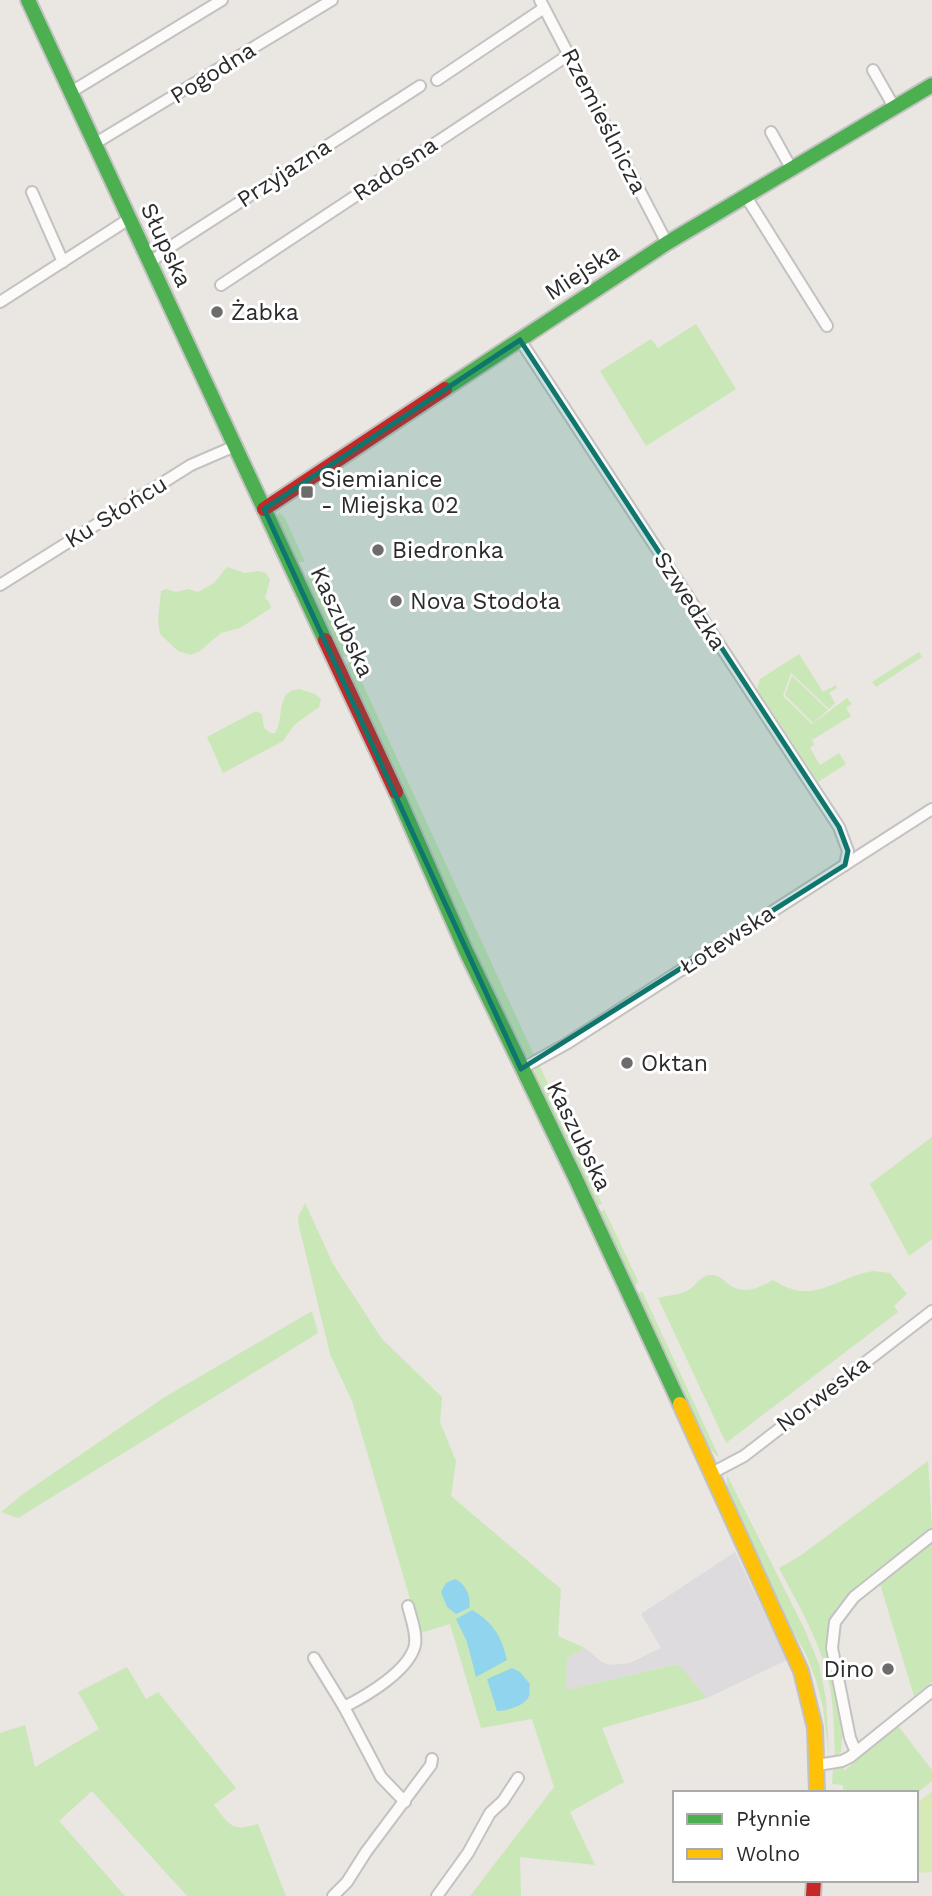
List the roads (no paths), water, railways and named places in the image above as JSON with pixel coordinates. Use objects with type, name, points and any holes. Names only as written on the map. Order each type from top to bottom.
[{"type":"main road","name":"Słupska","points":[[28,0],[264,509]]},
{"type":"main road","name":"Miejska","points":[[264,509],[667,243],[932,85]]},
{"type":"main road","name":"Kaszubska","points":[[264,509],[803,1674],[814,1711],[817,1791]]},
{"type":"street","points":[[71,92],[222,0]]},
{"type":"street","name":"Pogodna","points":[[94,144],[332,0]]},
{"type":"street","points":[[437,80],[542,4]]},
{"type":"street","name":"Rzemieślnicza","points":[[542,4],[667,243]]},
{"type":"street","name":"Radosna","points":[[221,285],[570,54]]},
{"type":"street","points":[[873,70],[894,107]]},
{"type":"street","name":"Przyjazna","points":[[150,263],[167,248],[420,86]]},
{"type":"street","points":[[771,132],[790,169]]},
{"type":"street","points":[[32,191],[62,262]]},
{"type":"street","points":[[745,195],[827,326]]},
{"type":"street","points":[[0,302],[130,219]]},
{"type":"street","name":"Szwedzka","points":[[520,340],[839,827],[848,850],[845,865]]},
{"type":"street","name":"Ku Słońcu","points":[[0,584],[191,465],[235,446]]},
{"type":"street","name":"Łotewska","points":[[521,1069],[566,1044],[932,809]]},
{"type":"street","name":"Norweska","points":[[712,1473],[744,1455],[932,1311]]},
{"type":"street","points":[[856,1752],[850,1738],[832,1648],[835,1622],[854,1597],[932,1535]]},
{"type":"street","points":[[344,1707],[386,1681],[407,1659],[415,1643],[408,1606]]},
{"type":"street","points":[[314,1658],[344,1707],[381,1777],[405,1802]]},
{"type":"street","points":[[818,1765],[842,1761],[856,1752],[932,1691]]},
{"type":"street","points":[[333,1896],[347,1882],[366,1852],[405,1802],[431,1765],[432,1759]]},
{"type":"street","points":[[437,1896],[468,1853],[490,1813],[503,1801],[518,1778]]},
{"type":"water","points":[[455,1579],[465,1587],[470,1604],[469,1608],[456,1614],[447,1607],[441,1592],[446,1583]]},
{"type":"water","points":[[472,1610],[495,1631],[507,1660],[476,1677],[467,1642],[456,1619]]},
{"type":"water","points":[[512,1668],[520,1672],[530,1684],[529,1696],[519,1705],[497,1711],[487,1679]]},
{"type":"place","name":"Żabka","points":[[217,312]]},
{"type":"place","name":"Siemianice - Miejska 02","points":[[307,492]]},
{"type":"place","name":"Biedronka","points":[[378,550]]},
{"type":"place","name":"Nova Stodoła","points":[[396,601]]},
{"type":"place","name":"Oktan","points":[[627,1063]]},
{"type":"place","name":"Dino","points":[[888,1669]]}]
